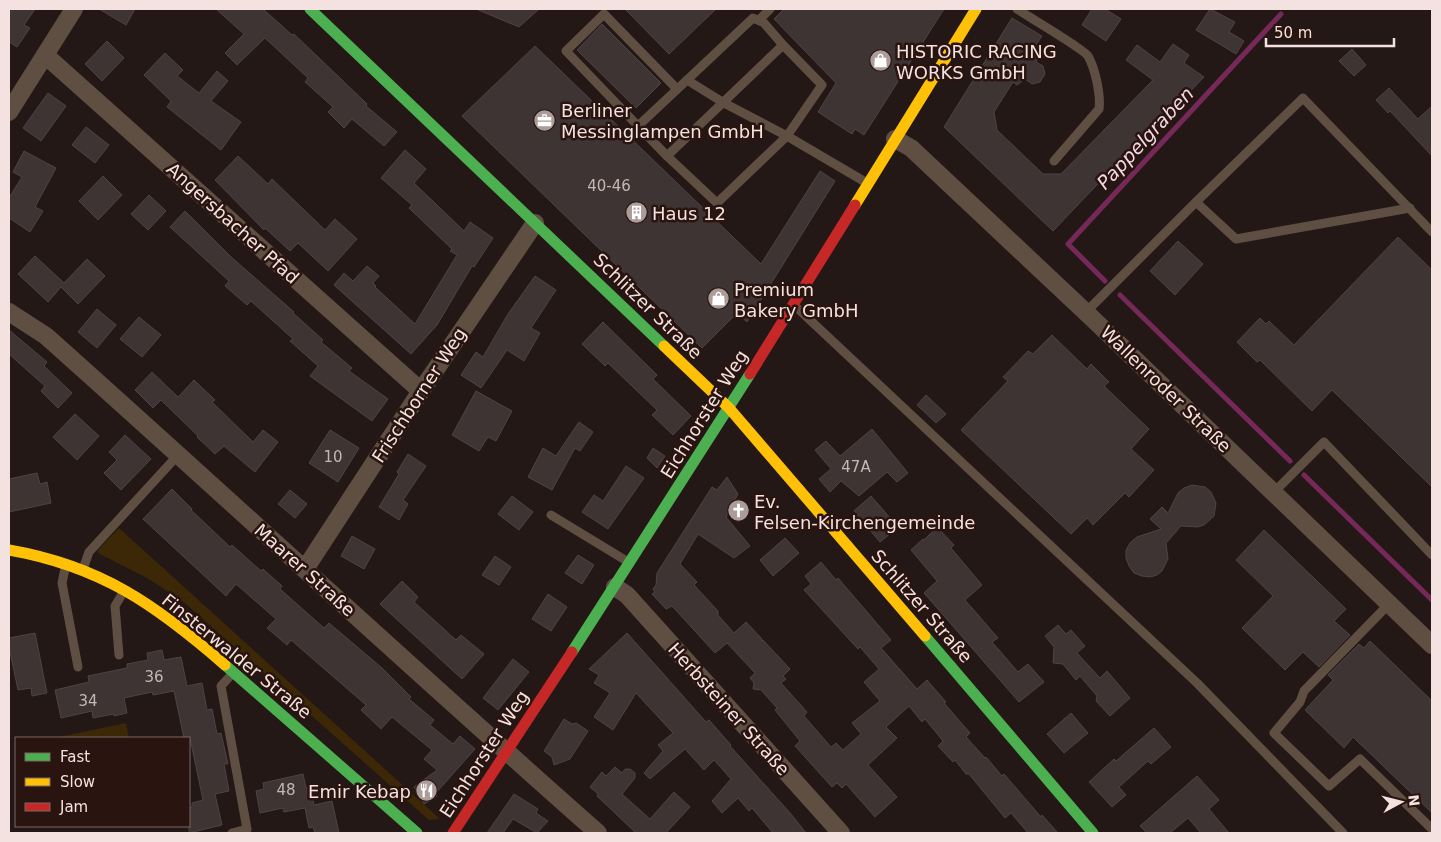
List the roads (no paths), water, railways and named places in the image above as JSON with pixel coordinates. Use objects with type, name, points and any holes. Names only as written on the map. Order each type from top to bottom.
[{"type":"street","points":[[9,112],[74,9]]},
{"type":"street","name":"Schlitzer Straße","points":[[310,9],[729,408],[1093,833]]},
{"type":"street","name":"Eichhorster Weg","points":[[453,833],[615,587],[729,408],[976,9]]},
{"type":"street","name":"Angersbacher Pfad","points":[[45,55],[421,391]]},
{"type":"street","name":"Wallenroder Straße","points":[[895,139],[911,148],[1086,312],[1432,645]]},
{"type":"street","name":"Frischborner Weg","points":[[305,569],[421,391],[535,223]]},
{"type":"street","name":"Maarer Straße","points":[[9,312],[46,336],[598,833]]},
{"type":"street","name":"Finsterwalder Straße","points":[[9,550],[83,569],[125,590],[181,628],[417,833]]},
{"type":"street","name":"Herbsteiner Straße","points":[[615,587],[627,595],[842,833]]},
{"type":"lane","points":[[759,20],[770,9]]},
{"type":"lane","points":[[1016,9],[1088,54],[1098,87],[1100,109],[1054,161]]},
{"type":"lane","points":[[638,126],[752,18],[764,23],[822,85],[787,136],[718,203],[667,156],[566,52],[604,14],[677,89]]},
{"type":"lane","points":[[667,156],[784,45]]},
{"type":"lane","points":[[687,80],[724,103],[787,136],[867,183]]},
{"type":"lane","points":[[1086,312],[1303,98],[1432,232]]},
{"type":"lane","points":[[1196,202],[1236,239],[1410,208]]},
{"type":"lane","points":[[793,305],[1197,682],[1343,833]]},
{"type":"lane","points":[[1274,493],[1324,442],[1432,555]]},
{"type":"lane","points":[[83,569],[89,552],[178,455]]},
{"type":"lane","points":[[550,515],[630,563]]},
{"type":"lane","points":[[66,564],[62,583],[78,666]]},
{"type":"lane","points":[[119,655],[116,606],[125,590]]},
{"type":"lane","points":[[1390,604],[1304,690],[1300,702],[1274,733],[1329,786],[1360,759],[1432,829]]},
{"type":"lane","points":[[232,833],[247,829],[221,686],[234,673]]},
{"type":"waterway","name":"Pappelgraben","points":[[1105,281],[1068,244],[1281,14]]},
{"type":"waterway","name":"Pappelgraben","points":[[1120,295],[1290,461]]},
{"type":"waterway","name":"Pappelgraben","points":[[1304,475],[1432,600]]},
{"type":"place","name":"HISTORIC RACING WORKS GmbH","points":[[880,61]]},
{"type":"place","name":"Berliner Messinglampen GmbH","points":[[545,120]]},
{"type":"place","name":"Haus 12","points":[[636,213]]},
{"type":"place","name":"Premium Bakery GmbH","points":[[718,299]]},
{"type":"place","name":"Ev. Felsen-Kirchengemeinde","points":[[738,511]]},
{"type":"place","name":"Emir Kebap","points":[[427,791]]}]
